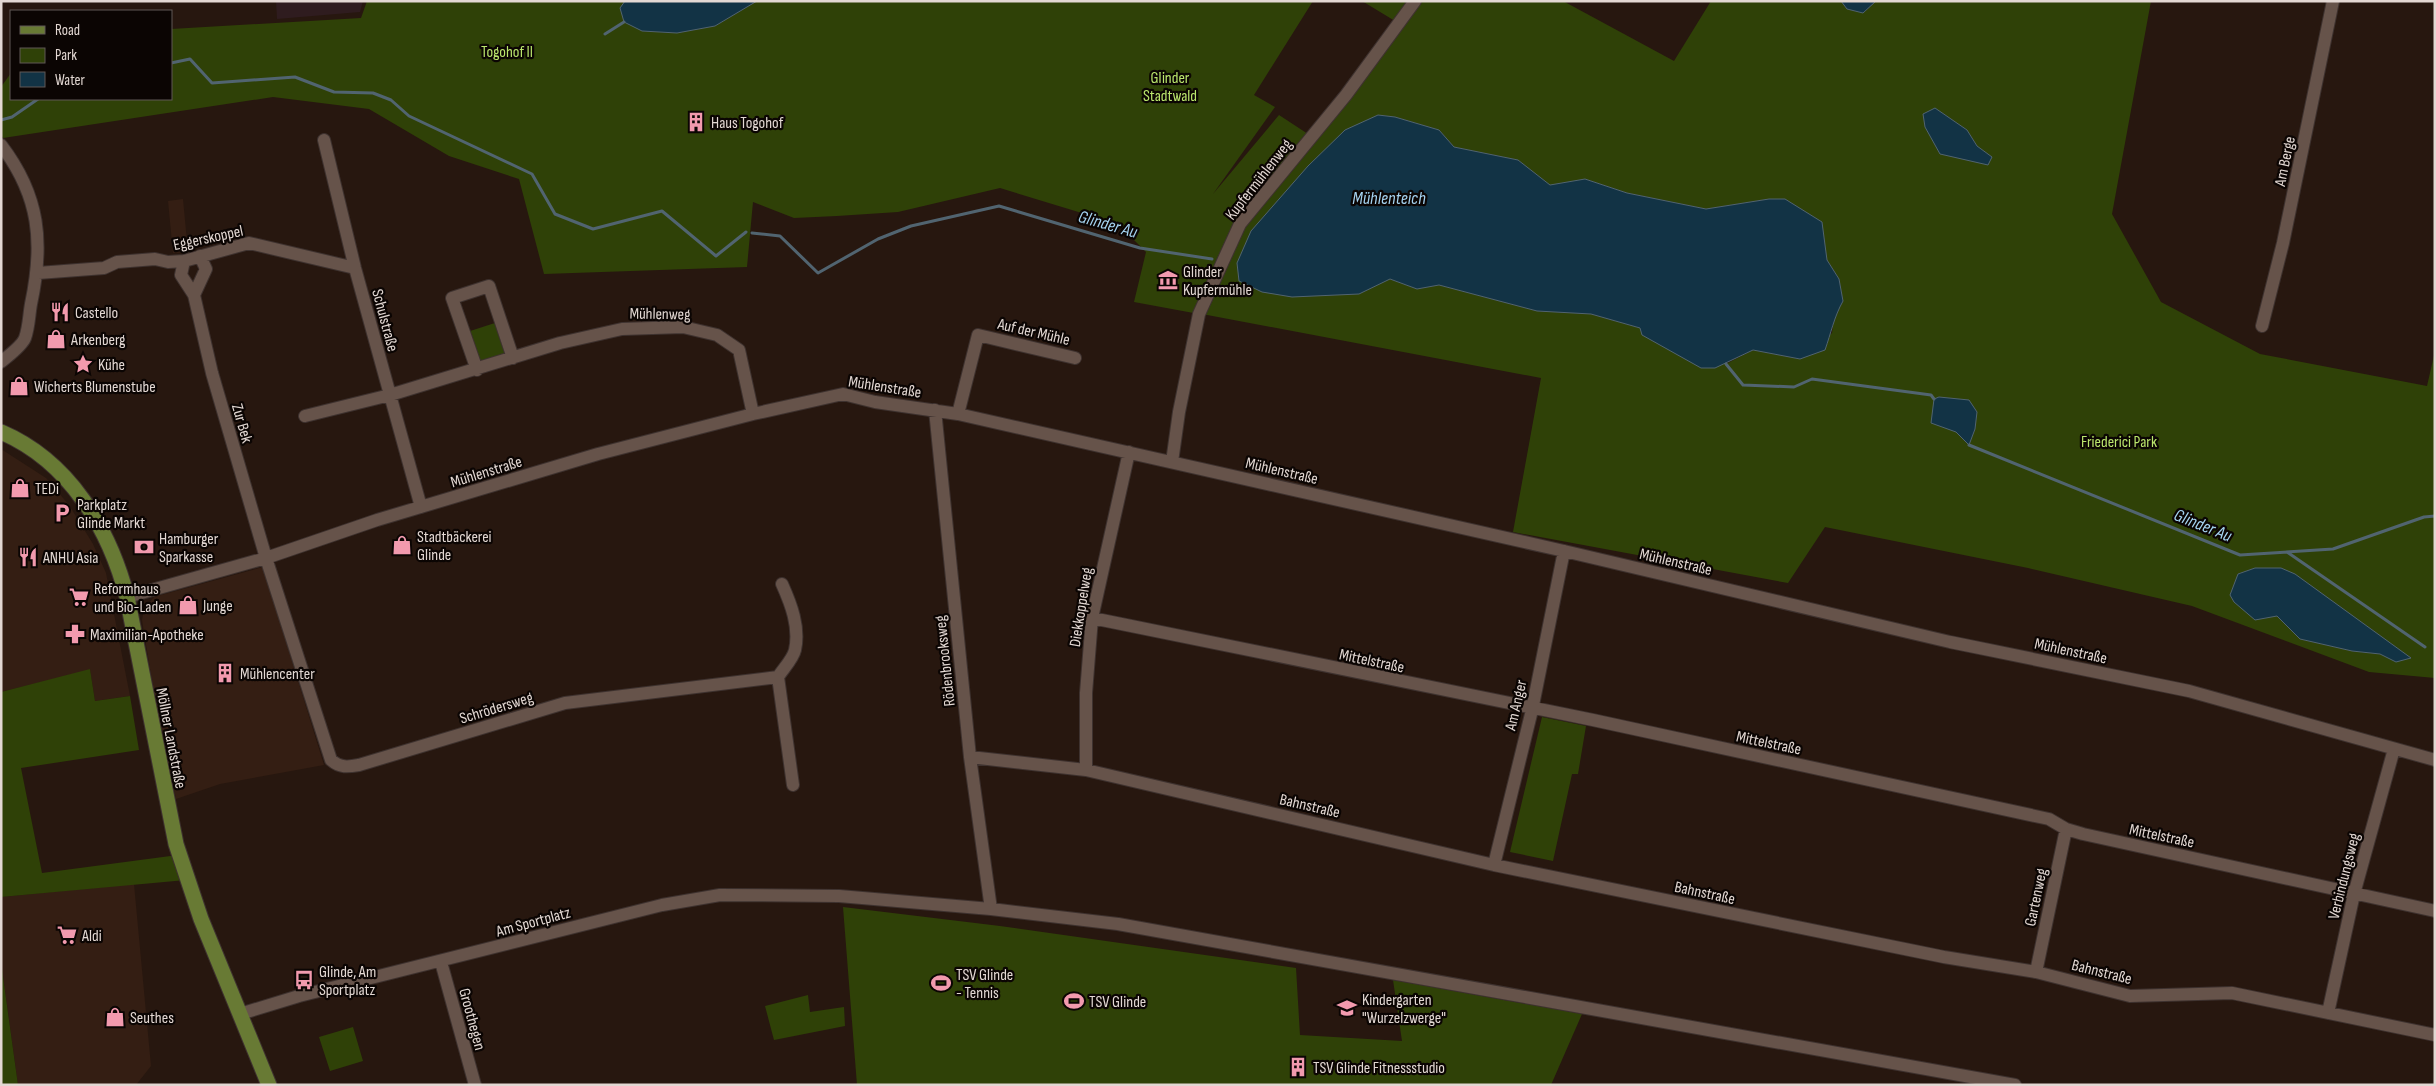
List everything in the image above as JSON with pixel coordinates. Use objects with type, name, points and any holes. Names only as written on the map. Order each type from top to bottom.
[{"type":"main road","name":"Möllner Landstraße","points":[[1,432],[43,456],[73,485],[107,540],[127,597],[175,838],[201,919],[269,1085]]},
{"type":"street","name":"Kupfermühlenweg","points":[[1172,462],[1179,412],[1200,314],[1240,224],[1346,95],[1415,1]]},
{"type":"street","name":"Am Berge","points":[[2262,326],[2283,243],[2333,1]]},
{"type":"street","name":"Schulstraße","points":[[324,140],[355,268],[421,507]]},
{"type":"street","points":[[1,145],[13,161],[27,189],[34,207],[38,232],[38,273],[24,339],[1,362]]},
{"type":"street","name":"Eggerskoppel","points":[[38,273],[104,268],[117,262],[155,259],[168,262],[184,261],[249,243],[355,268]]},
{"type":"street","points":[[194,295],[206,270],[200,256]]},
{"type":"street","name":"Zur Bek","points":[[184,261],[182,275],[194,295],[212,373],[266,558]]},
{"type":"street","points":[[477,370],[452,298],[489,286],[514,358]]},
{"type":"street","name":"Mühlenweg","points":[[305,416],[390,395],[477,370],[560,343],[622,329],[683,327],[717,335],[740,350],[753,414]]},
{"type":"street","name":"Auf der Mühle","points":[[958,414],[978,334],[1075,358]]},
{"type":"street","name":"Mühlenstraße","points":[[127,597],[266,558],[421,507],[598,454],[753,414],[843,394],[875,402],[958,414],[1564,551],[1950,642],[2189,691],[2435,760]]},
{"type":"street","name":"Rödenbrooksweg","points":[[935,410],[970,757],[991,909]]},
{"type":"street","name":"Diekkoppelweg","points":[[1086,770],[1086,693],[1092,618],[1129,452]]},
{"type":"street","name":"Am Anger","points":[[1494,865],[1532,710],[1564,551]]},
{"type":"street","name":"Schrödersweg","points":[[266,558],[326,749],[331,760],[337,765],[347,767],[359,765],[565,703],[778,677]]},
{"type":"street","points":[[782,584],[791,603],[796,627],[795,651],[778,677],[793,785]]},
{"type":"street","name":"Mittelstraße","points":[[1092,618],[1532,710],[1593,720],[2049,819],[2066,829],[2435,911]]},
{"type":"street","name":"Verbindungsweg","points":[[2328,1013],[2354,894],[2394,749]]},
{"type":"street","name":"Bahnstraße","points":[[970,757],[1086,770],[1494,865],[1944,958],[2036,972],[2130,996],[2232,993],[2435,1035]]},
{"type":"street","name":"Gartenweg","points":[[2036,972],[2066,829]]},
{"type":"street","name":"Am Sportplatz","points":[[240,1014],[299,996],[692,899],[736,894],[839,896],[991,909],[1118,924],[2015,1085]]},
{"type":"street","name":"Groothegen","points":[[441,962],[475,1085]]},
{"type":"shaded area","points":[[276,1],[363,1],[360,12],[277,19]]},
{"type":"shaded area","points":[[183,199],[188,252],[173,253],[168,201]]},
{"type":"shaded area","points":[[1,449],[46,478],[69,505],[93,544],[106,573],[130,696],[95,701],[90,670],[1,692]]},
{"type":"shaded area","points":[[263,567],[324,765],[220,784],[176,799],[154,693],[142,620],[144,609],[154,597]]},
{"type":"shaded area","points":[[134,884],[151,1066],[136,1085],[18,1085],[1,962],[1,897]]},
{"type":"green space","points":[[367,1],[625,1],[620,8],[642,31],[677,33],[715,26],[757,1],[1313,1],[1254,95],[1275,107],[1213,194],[1279,115],[1308,134],[1240,224],[1199,314],[1134,302],[1146,252],[1122,228],[1085,214],[1000,188],[898,212],[837,216],[794,218],[753,202],[747,267],[544,274],[519,179],[449,156],[369,109],[273,97],[3,138],[1,134],[1,87],[10,74],[10,100],[172,100],[172,29],[361,18]]},
{"type":"green space","points":[[1362,1],[1410,1],[1395,21]]},
{"type":"green space","name":"Friederici Park","points":[[1418,1],[1563,1],[1674,61],[1711,1],[1841,1],[1847,9],[1863,13],[1876,1],[2151,1],[2112,214],[2161,302],[2260,354],[2427,386],[2435,351],[2435,678],[2369,672],[2192,606],[2028,568],[1825,527],[1788,583],[1513,532],[1541,378],[1202,314],[1243,225]],"holes":[[[1935,109],[1967,130],[1977,146]],[[1378,115],[1395,117],[1439,130],[1454,147],[1518,160],[1550,186],[1585,179],[1627,193],[1706,209],[1769,199],[1823,242],[1827,260],[1839,279],[1843,301],[1834,317],[1832,333],[1800,359],[1753,350],[1726,364],[1640,328],[1591,314],[1537,311],[1439,285],[1417,289],[1390,279],[1365,122]],[[1939,397],[1968,400],[1977,412],[1975,429],[1969,445],[1956,432],[1934,399]],[[2255,568],[2281,568],[2396,661],[2380,654],[2352,651],[2300,639],[2238,574]]]},
{"type":"green space","points":[[501,321],[513,358],[477,370],[464,333]]},
{"type":"green space","points":[[90,669],[95,701],[130,696],[139,750],[21,768],[42,873],[178,855],[186,880],[1,897],[1,692]]},
{"type":"green space","points":[[1542,717],[1586,726],[1578,774],[1572,774],[1553,861],[1510,852]]},
{"type":"green space","name":"TSV Glinde","points":[[843,907],[1000,926],[1296,968],[1300,1035],[1402,1041],[1393,980],[1582,1014],[1551,1085],[857,1085]]},
{"type":"green space","points":[[1,962],[18,1085],[1,1085]]},
{"type":"green space","points":[[808,995],[810,1012],[844,1007],[845,1026],[774,1040],[765,1006]]},
{"type":"green space","points":[[353,1027],[363,1061],[330,1071],[319,1037]]},
{"type":"water","points":[[625,1],[757,1],[715,26],[677,33],[642,31],[624,22],[620,8]]},
{"type":"water","points":[[1841,1],[1876,1],[1863,13],[1847,9]]},
{"type":"water","points":[[1935,108],[1967,130],[1977,146],[1992,157],[1988,165],[1940,154],[1925,127],[1923,114]]},
{"type":"water","name":"Mühlenteich","points":[[1378,115],[1395,117],[1439,130],[1454,147],[1518,160],[1550,185],[1585,179],[1627,193],[1706,209],[1769,199],[1785,199],[1822,222],[1827,260],[1839,279],[1843,301],[1825,350],[1800,359],[1753,350],[1715,368],[1701,368],[1642,335],[1640,328],[1591,314],[1537,311],[1439,285],[1417,289],[1390,279],[1359,294],[1292,297],[1262,292],[1239,281],[1237,263],[1251,231],[1308,166],[1345,130]]},
{"type":"water","points":[[1939,397],[1969,400],[1977,412],[1975,429],[1969,445],[1956,432],[1931,423],[1934,399]]},
{"type":"water","points":[[2255,568],[2281,568],[2295,574],[2411,658],[2396,662],[2380,654],[2352,651],[2300,639],[2277,616],[2255,620],[2234,602],[2230,595],[2238,574]]},
{"type":"waterway","points":[[605,34],[624,22]]},
{"type":"waterway","points":[[172,63],[190,59],[212,83],[295,77],[334,92],[373,93],[391,100],[409,116],[532,174],[555,214],[593,229],[662,211],[716,256],[746,232]]},
{"type":"waterway","points":[[1,120],[12,117],[37,100]]},
{"type":"waterway","points":[[752,233],[780,236],[818,273],[878,239],[911,226],[999,206],[1140,248],[1212,259]]},
{"type":"waterway","name":"Glinder Au","points":[[1726,364],[1743,385],[1794,387],[1812,379],[1931,395],[1934,399]]},
{"type":"waterway","name":"Glinder Au","points":[[1969,445],[2240,555],[2333,549],[2424,517],[2435,516]]},
{"type":"waterway","points":[[2287,552],[2425,647]]},
{"type":"place","name":"Haus Togohof","points":[[696,122]]},
{"type":"place","name":"Glinder Kupfermühle","points":[[1168,280]]},
{"type":"place","name":"Castello","points":[[60,312]]},
{"type":"place","name":"Arkenberg","points":[[56,339]]},
{"type":"place","name":"Kühe","points":[[83,364]]},
{"type":"place","name":"Wicherts Blumenstube","points":[[19,386]]},
{"type":"place","name":"TEDi","points":[[20,488]]},
{"type":"place","name":"Parkplatz Glinde Markt","points":[[62,513]]},
{"type":"place","name":"Stadtbäckerei Glinde","points":[[402,545]]},
{"type":"place","name":"Hamburger Sparkasse","points":[[144,547]]},
{"type":"place","name":"ANHU Asia","points":[[28,557]]},
{"type":"place","name":"Reformhaus und Bio-Laden","points":[[79,597]]},
{"type":"place","name":"Junge","points":[[188,605]]},
{"type":"place","name":"Maximilian-Apotheke","points":[[75,634]]},
{"type":"place","name":"Mühlencenter","points":[[225,673]]},
{"type":"place","name":"Aldi","points":[[67,935]]},
{"type":"place","name":"Glinde, Am Sportplatz","points":[[304,980]]},
{"type":"place","name":"TSV Glinde - Tennis","points":[[941,983]]},
{"type":"place","name":"TSV Glinde","points":[[1074,1001]]},
{"type":"place","name":"Kindergarten \"Wurzelzwerge\"","points":[[1347,1008]]},
{"type":"place","name":"Seuthes","points":[[115,1017]]},
{"type":"place","name":"TSV Glinde Fitnessstudio","points":[[1298,1067]]},
{"type":"park label","name":"Togohof II","points":[[507,51]]},
{"type":"park label","name":"Glinder Stadtwald","points":[[1170,86]]}]
